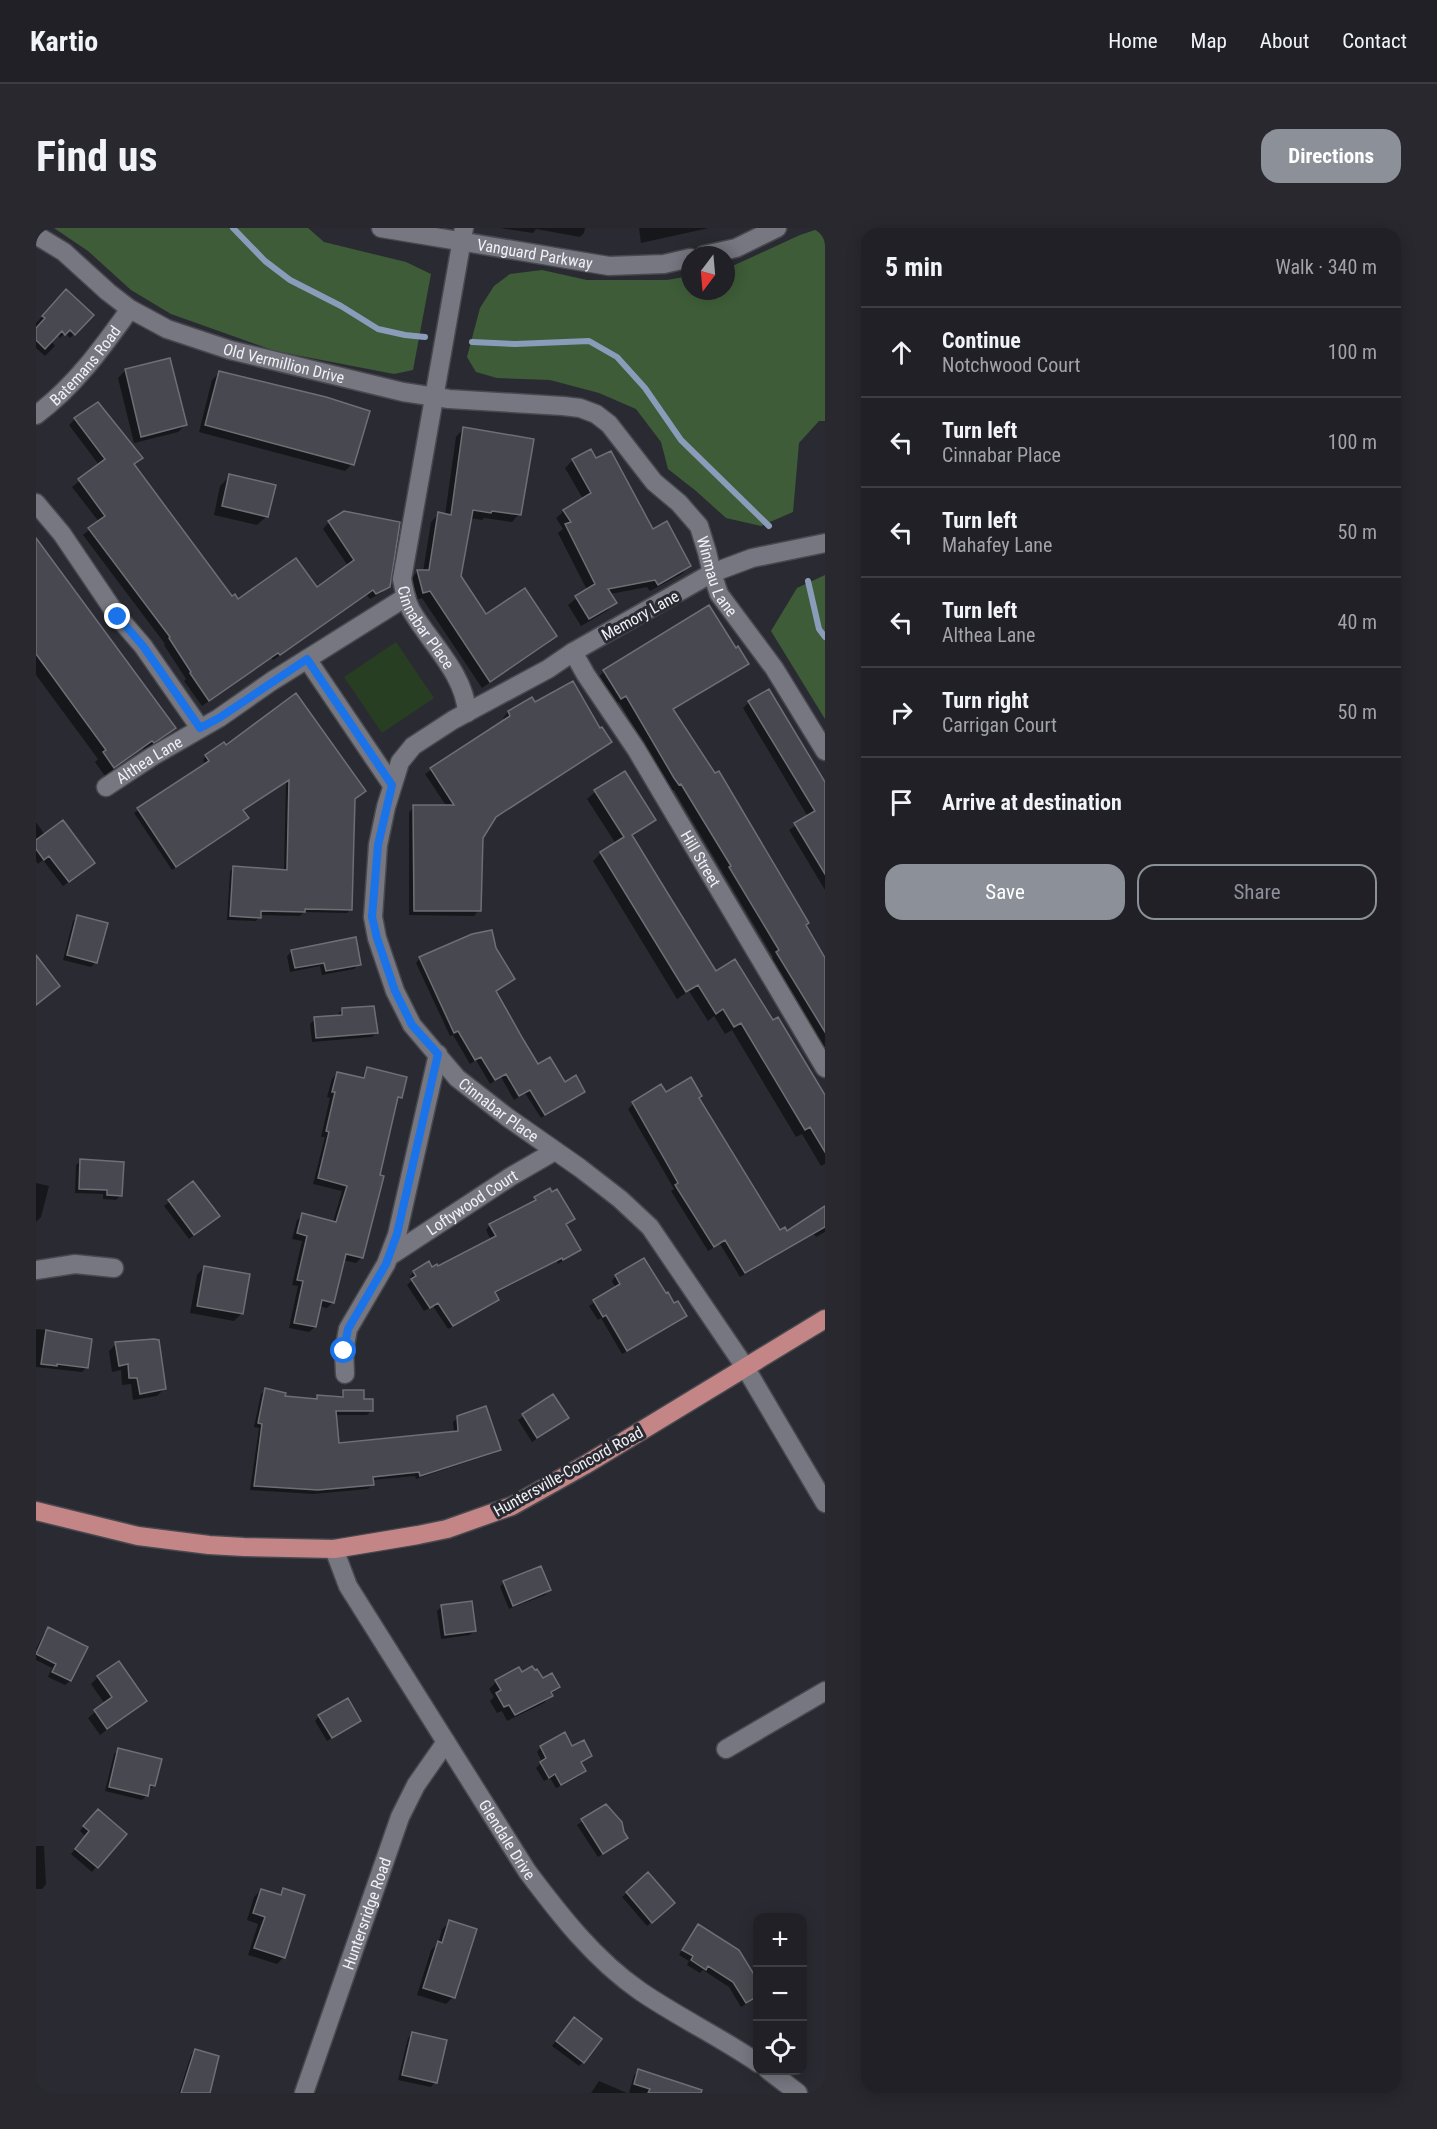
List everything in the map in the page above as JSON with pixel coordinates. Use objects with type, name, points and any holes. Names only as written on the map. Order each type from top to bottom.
[{"type":"main road","name":"Huntersville-Concord Road","points":[[36,1511],[104,1529],[189,1542],[244,1547],[334,1549],[418,1536],[447,1529],[512,1506],[585,1465],[825,1318]]},
{"type":"street","name":"Vanguard Parkway","points":[[381,228],[463,235],[609,266],[664,264],[681,260]]},
{"type":"street","points":[[735,248],[777,228]]},
{"type":"street","name":"Old Vermillion Drive","points":[[36,235],[64,252],[130,309],[167,329],[230,350],[403,392],[503,403],[563,406]]},
{"type":"street","name":"Cinnabar Place","points":[[463,235],[402,579],[411,609],[448,664],[461,689],[466,713],[413,746],[400,762],[392,785],[378,845],[372,917],[377,938],[395,991],[412,1025],[457,1078],[620,1199],[650,1227],[745,1367],[825,1503]]},
{"type":"street","name":"Batemans Road","points":[[36,415],[58,398],[95,359],[130,309]]},
{"type":"street","name":"Winmau Lane","points":[[563,406],[580,408],[596,414],[609,424],[654,482],[679,502],[699,526],[719,594],[774,668],[825,751]]},
{"type":"street","points":[[36,503],[62,534],[118,617],[143,646],[200,728]]},
{"type":"street","name":"Memory Lane","points":[[466,713],[548,669],[573,652],[711,573],[753,558],[825,543]]},
{"type":"street","name":"Althea Lane","points":[[106,787],[219,718],[406,597]]},
{"type":"street","name":"Hill Street","points":[[573,652],[636,749],[825,1068]]},
{"type":"street","points":[[307,659],[392,785]]},
{"type":"street","points":[[345,1374],[344,1351],[348,1329],[390,1256],[400,1223],[438,1054]]},
{"type":"street","name":"Loftywood Court","points":[[390,1256],[510,1177],[555,1151]]},
{"type":"street","points":[[36,1270],[75,1264],[114,1268]]},
{"type":"street","name":"Glendale Drive","points":[[334,1549],[348,1586],[527,1871],[559,1913],[591,1950],[638,1989],[678,2016],[753,2060]]},
{"type":"street","points":[[726,1749],[825,1691]]},
{"type":"street","name":"Huntersridge Road","points":[[304,2093],[400,1817],[416,1785],[446,1742]]},
{"type":"street","points":[[775,2075],[798,2093]]},
{"type":"green space","points":[[54,228],[308,228],[324,242],[406,262],[431,274],[413,370],[394,374],[275,351],[171,314],[131,290],[88,251]]},
{"type":"green space","points":[[825,228],[825,421],[819,421],[799,443],[793,512],[761,526],[726,518],[668,469],[661,442],[636,409],[599,393],[550,380],[497,378],[476,372],[467,357],[480,308],[494,286],[510,274],[542,270],[587,280],[667,280],[681,278],[681,300],[735,300],[735,265],[800,235]]},
{"type":"green space","points":[[825,575],[825,719],[771,631],[797,588]]},
{"type":"green space","points":[[396,642],[434,698],[382,733],[344,677]]},
{"type":"building","points":[[66,289],[94,315],[75,335],[70,330],[65,335],[62,331],[45,349],[36,340],[36,328],[45,318],[42,316]]},
{"type":"building","points":[[170,358],[187,425],[141,437],[125,369]]},
{"type":"building","points":[[219,371],[326,397],[370,411],[354,465],[205,425]]},
{"type":"building","points":[[98,402],[143,458],[134,464],[232,596],[235,594],[238,599],[296,558],[317,587],[354,560],[328,521],[344,511],[400,522],[390,587],[376,594],[373,590],[209,701],[170,637],[88,528],[105,516],[78,479],[105,459],[74,418]]},
{"type":"building","points":[[463,427],[534,439],[521,515],[473,510],[461,576],[486,614],[525,588],[557,636],[490,682],[430,591],[423,593],[417,570],[429,570],[438,512],[451,515]]},
{"type":"building","points":[[591,449],[596,458],[611,451],[653,529],[667,521],[691,566],[658,585],[655,580],[608,589],[617,603],[589,619],[575,596],[595,584],[565,524],[571,522],[563,510],[591,493],[572,459]]},
{"type":"building","points":[[229,474],[276,485],[268,517],[222,506]]},
{"type":"building","points":[[36,538],[176,728],[154,743],[152,741],[114,768],[103,752],[106,750],[36,654]]},
{"type":"building","points":[[709,605],[749,664],[673,709],[715,773],[719,771],[809,923],[806,925],[825,958],[825,1032],[776,952],[779,950],[681,784],[679,785],[674,778],[626,696],[621,699],[603,670]]},
{"type":"building","points":[[573,681],[600,728],[602,727],[612,742],[496,817],[483,838],[481,911],[414,911],[413,805],[454,805],[430,768],[510,716],[508,711],[532,697],[535,702]]},
{"type":"building","points":[[769,689],[825,782],[825,874],[794,823],[815,811],[748,701]]},
{"type":"building","points":[[296,693],[366,791],[355,799],[352,910],[261,911],[261,918],[230,916],[233,866],[287,870],[289,780],[243,810],[249,818],[176,867],[137,808],[209,761],[205,755],[224,742],[226,745]]},
{"type":"building","points":[[625,771],[656,820],[632,835],[670,897],[716,971],[735,959],[773,1020],[778,1017],[825,1095],[825,1152],[810,1127],[805,1130],[741,1023],[734,1027],[723,1009],[716,1014],[698,985],[686,992],[600,852],[624,837],[594,790]]},
{"type":"building","points":[[63,820],[95,863],[69,882],[49,856],[44,860],[36,849],[36,840]]},
{"type":"building","points":[[77,915],[108,923],[97,963],[67,955]]},
{"type":"building","points":[[492,930],[496,948],[515,979],[496,991],[523,1039],[538,1064],[550,1057],[565,1082],[576,1075],[585,1092],[545,1115],[530,1090],[519,1096],[506,1074],[495,1080],[481,1057],[475,1060],[458,1031],[454,1033],[419,957],[472,934]]},
{"type":"building","points":[[356,937],[361,965],[326,971],[324,963],[295,968],[291,950]]},
{"type":"building","points":[[36,955],[60,986],[36,1005]]},
{"type":"building","points":[[374,1006],[378,1033],[316,1038],[314,1017],[342,1015],[342,1008]]},
{"type":"building","points":[[367,1067],[407,1077],[402,1098],[398,1097],[380,1175],[384,1176],[363,1258],[346,1254],[334,1303],[322,1300],[316,1327],[294,1323],[303,1281],[297,1280],[307,1236],[297,1233],[302,1213],[336,1222],[347,1186],[318,1178],[329,1132],[326,1131],[337,1072],[364,1078]]},
{"type":"building","points":[[691,1077],[702,1096],[699,1098],[780,1230],[785,1227],[787,1231],[825,1206],[825,1227],[745,1273],[725,1240],[714,1247],[675,1185],[678,1183],[632,1102],[661,1084],[666,1092]]},
{"type":"building","points":[[80,1159],[124,1162],[122,1196],[107,1195],[107,1190],[79,1189]]},
{"type":"building","points":[[193,1181],[220,1216],[194,1235],[168,1200]]},
{"type":"building","points":[[550,1188],[552,1192],[557,1189],[575,1219],[566,1224],[581,1250],[495,1292],[499,1300],[453,1326],[438,1303],[430,1308],[411,1279],[416,1276],[413,1271],[429,1261],[432,1267],[437,1264],[438,1266],[496,1236],[489,1224],[536,1200],[534,1197]]},
{"type":"building","points":[[644,1258],[666,1293],[668,1292],[674,1303],[678,1301],[687,1316],[627,1351],[606,1315],[603,1317],[593,1300],[620,1284],[615,1275]]},
{"type":"building","points":[[204,1266],[250,1274],[243,1314],[197,1306]]},
{"type":"building","points":[[46,1330],[92,1339],[88,1368],[41,1364]]},
{"type":"building","points":[[159,1340],[166,1389],[140,1394],[137,1378],[129,1378],[128,1364],[119,1366],[115,1342]]},
{"type":"building","points":[[265,1388],[286,1393],[285,1396],[317,1399],[317,1395],[343,1397],[343,1390],[364,1390],[364,1399],[373,1399],[373,1411],[336,1411],[339,1443],[458,1431],[457,1416],[486,1406],[501,1450],[420,1476],[419,1472],[373,1477],[374,1485],[318,1490],[254,1486],[262,1424],[258,1423]]},
{"type":"building","points":[[553,1394],[569,1418],[537,1438],[522,1414]]},
{"type":"building","points":[[541,1566],[551,1590],[513,1606],[503,1581]]},
{"type":"building","points":[[472,1601],[476,1631],[445,1635],[441,1605]]},
{"type":"building","points":[[48,1627],[88,1647],[71,1681],[52,1672],[56,1664],[36,1654]]},
{"type":"building","points":[[119,1661],[147,1701],[107,1729],[94,1710],[112,1697],[97,1676]]},
{"type":"building","points":[[532,1666],[543,1678],[552,1673],[560,1687],[551,1692],[553,1696],[515,1715],[509,1705],[504,1707],[496,1693],[501,1690],[495,1680],[519,1667],[522,1672]]},
{"type":"building","points":[[348,1698],[361,1721],[332,1738],[318,1715]]},
{"type":"building","points":[[565,1732],[572,1746],[584,1740],[592,1756],[581,1762],[586,1771],[561,1785],[555,1774],[549,1778],[540,1762],[546,1758],[540,1746]]},
{"type":"building","points":[[118,1748],[162,1759],[155,1786],[150,1785],[148,1796],[109,1787]]},
{"type":"building","points":[[606,1804],[622,1822],[628,1838],[603,1854],[581,1819]]},
{"type":"building","points":[[98,1809],[127,1834],[98,1868],[75,1849],[89,1831],[83,1826]]},
{"type":"building","points":[[648,1872],[675,1903],[652,1923],[626,1892]]},
{"type":"building","points":[[283,1888],[305,1895],[285,1958],[254,1948],[265,1917],[253,1913],[261,1889],[281,1895]]},
{"type":"building","points":[[449,1920],[477,1929],[455,1998],[423,1988],[438,1941],[442,1943]]},
{"type":"building","points":[[698,1924],[739,1950],[753,1973],[753,1999],[746,2003],[733,1982],[708,1966],[706,1970],[691,1960],[693,1956],[682,1950]]},
{"type":"building","points":[[574,2017],[602,2039],[584,2063],[556,2041]]},
{"type":"building","points":[[412,2032],[447,2040],[437,2083],[402,2075]]},
{"type":"building","points":[[195,2049],[219,2056],[210,2093],[181,2093]]},
{"type":"building","points":[[638,2069],[702,2090],[701,2093],[648,2093],[650,2089],[634,2084]]},
{"type":"waterway","points":[[233,228],[265,261],[290,280],[341,306],[378,329],[425,337]]},
{"type":"waterway","points":[[472,342],[515,344],[589,341],[617,357],[645,388],[681,440],[769,526]]},
{"type":"waterway","points":[[808,581],[819,629],[825,637]]},
{"type":"route","points":[[118,617],[143,646],[200,728],[219,718],[307,659],[392,785],[378,845],[372,917],[395,991],[412,1025],[438,1054],[435,1076],[397,1234],[386,1264],[348,1329],[344,1351]]}]
